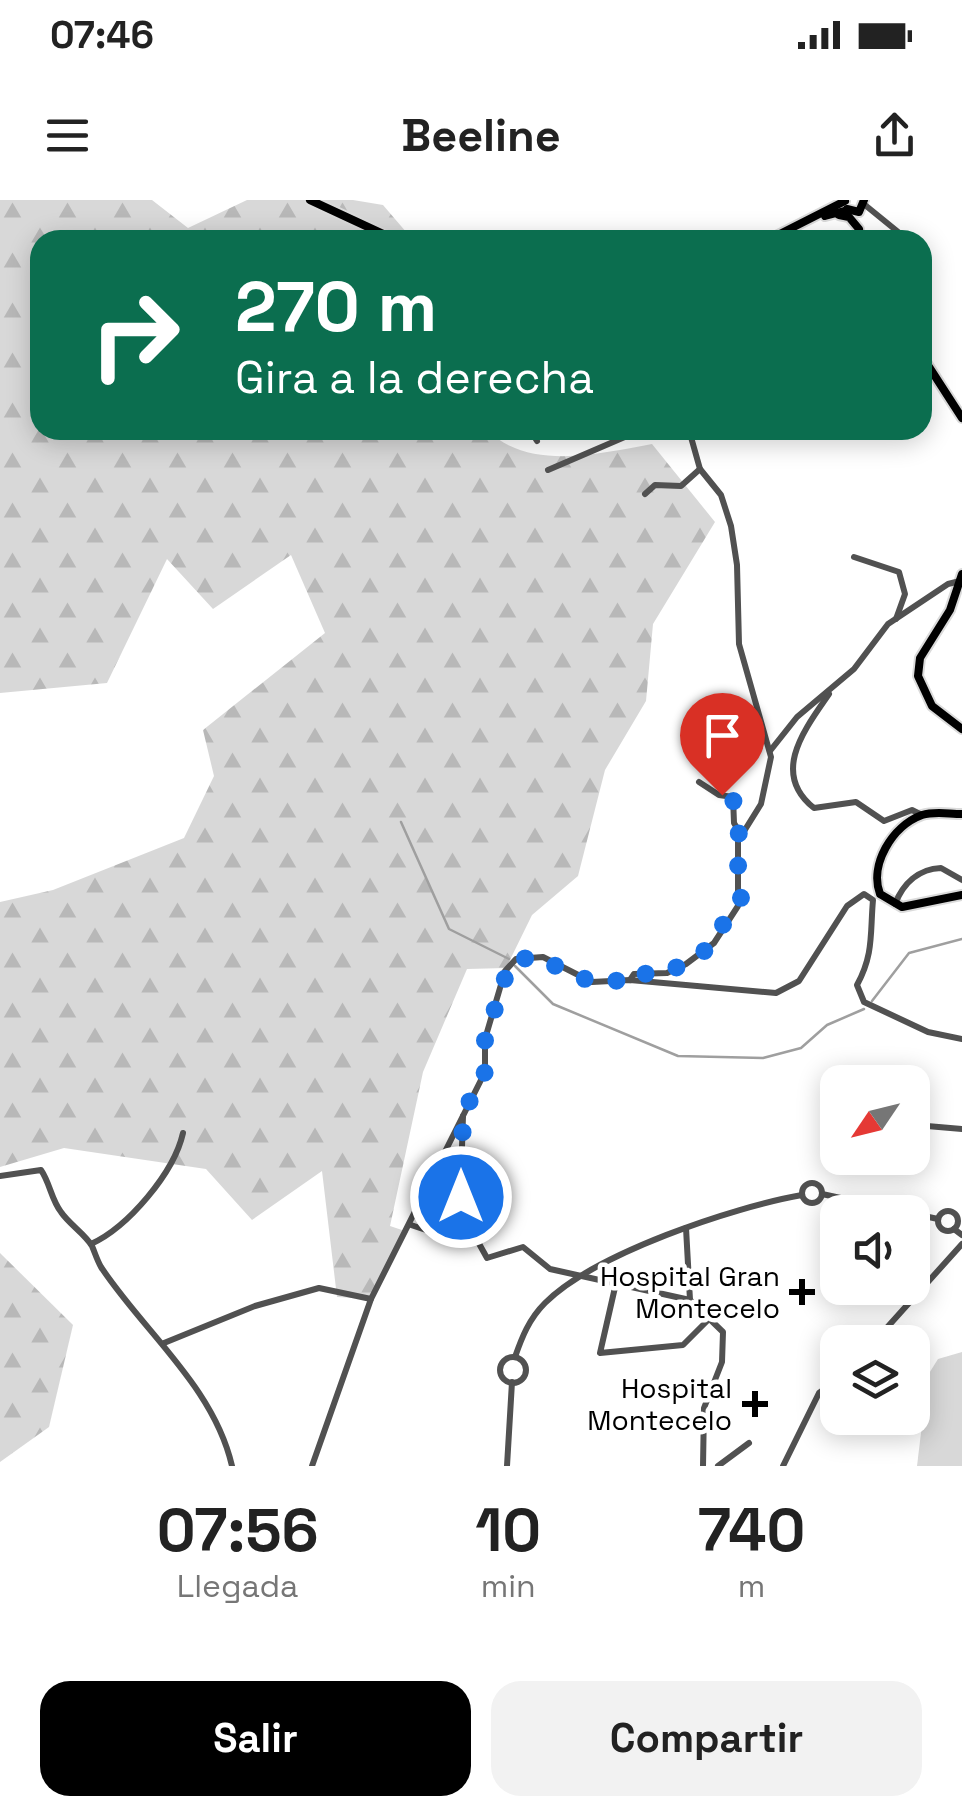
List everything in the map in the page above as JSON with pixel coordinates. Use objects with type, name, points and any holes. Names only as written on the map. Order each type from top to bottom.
[{"type":"main road","points":[[310,200],[374,230]]},
{"type":"main road","points":[[811,220],[857,205]]},
{"type":"main road","points":[[790,230],[857,205]]},
{"type":"main road","points":[[857,205],[860,230]]},
{"type":"main road","points":[[834,214],[849,218],[858,230]]},
{"type":"main road","points":[[932,372],[962,418]]},
{"type":"main road","points":[[961,578],[950,610],[920,658],[918,676],[932,706],[962,728]]},
{"type":"main road","points":[[962,814],[922,815],[900,831],[877,866],[878,888],[894,905],[910,908],[962,895]]},
{"type":"street","points":[[857,205],[893,230]]},
{"type":"street","points":[[548,470],[618,440]]},
{"type":"street","points":[[692,440],[700,470],[721,495],[731,526],[737,565],[738,644],[770,752]]},
{"type":"street","points":[[645,494],[656,484],[681,486],[700,470]]},
{"type":"street","points":[[854,557],[899,572],[905,594],[896,619]]},
{"type":"street","points":[[922,815],[912,810],[884,821],[856,802],[814,808],[795,789],[792,776],[803,728],[831,690],[896,619],[961,578]]},
{"type":"street","points":[[630,980],[634,974],[675,970],[706,950],[720,935],[741,898],[735,867],[740,834],[760,804],[770,752],[797,717],[831,690]]},
{"type":"street","points":[[699,782],[719,795],[733,797],[734,823],[740,834]]},
{"type":"street","points":[[894,905],[902,890],[925,870],[940,868],[962,880]]},
{"type":"street","points":[[312,1466],[371,1299],[485,1072],[485,1039],[505,971],[516,959],[543,958],[592,982],[630,980],[691,988],[784,990],[805,974],[817,948],[847,906],[864,894],[873,900],[874,938],[870,960],[857,984],[864,1002],[928,1032],[962,1040]]},
{"type":"street","points":[[463,1114],[460,1208],[487,1258],[523,1247],[550,1269],[690,1300],[722,1332],[723,1354],[706,1395],[703,1466]]},
{"type":"street","points":[[930,1126],[962,1129]]},
{"type":"street","points":[[91,1244],[106,1237],[162,1178],[174,1162],[184,1133]]},
{"type":"street","points":[[0,1176],[41,1170],[59,1210],[91,1244],[103,1270],[124,1293],[136,1317],[164,1344],[215,1419],[232,1466]]},
{"type":"street","points":[[515,1357],[522,1335],[543,1305],[583,1276],[686,1228],[762,1202],[802,1194],[811,1183],[822,1194],[938,1219],[944,1230],[954,1229],[962,1235]]},
{"type":"street","points":[[802,1194],[810,1204],[822,1194]]},
{"type":"street","points":[[938,1219],[946,1210],[960,1216],[954,1229]]},
{"type":"street","points":[[411,1225],[440,1235],[466,1222]]},
{"type":"street","points":[[686,1228],[690,1300]]},
{"type":"street","points":[[889,1325],[962,1244]]},
{"type":"street","points":[[616,1283],[600,1353],[683,1345],[710,1318]]},
{"type":"street","points":[[164,1344],[255,1306],[319,1288],[371,1299]]},
{"type":"street","points":[[515,1357],[524,1365],[525,1374],[512,1382],[502,1376],[500,1368],[507,1358],[515,1357]]},
{"type":"street","points":[[506,1466],[512,1382]]},
{"type":"street","points":[[783,1466],[820,1392]]},
{"type":"street","points":[[718,1466],[748,1443]]},
{"type":"green space","points":[[0,200],[152,200],[188,228],[247,200],[353,200],[383,205],[404,230],[30,230],[30,440],[500,440],[524,451],[566,456],[652,444],[715,522],[653,624],[646,701],[605,770],[578,876],[532,915],[506,968],[467,969],[423,1072],[390,1226],[408,1232],[371,1299],[337,1297],[322,1171],[252,1220],[206,1169],[64,1148],[0,1167],[0,902],[53,890],[184,838],[214,776],[203,730],[325,633],[291,555],[213,609],[167,559],[107,683],[0,693]]},
{"type":"green space","points":[[0,1253],[73,1325],[49,1427],[0,1462]]},
{"type":"green space","points":[[962,1352],[962,1466],[917,1466],[921,1435],[930,1435],[930,1372],[938,1359]]},
{"type":"waterway","points":[[401,822],[449,929],[509,959]]},
{"type":"waterway","points":[[872,1001],[909,953],[962,939]]},
{"type":"waterway","points":[[515,966],[553,1004],[678,1056],[763,1058],[801,1048],[827,1025],[864,1009]]},
{"type":"place","name":"Hospital Gran Montecelo","points":[[802,1292]]},
{"type":"place","name":"Hospital Montecelo","points":[[755,1404]]},
{"type":"route","points":[[461,1197],[463,1114],[485,1072],[485,1039],[502,977],[510,963],[524,956],[543,958],[602,983],[630,980],[634,974],[667,973],[706,950],[720,935],[741,898],[735,867],[740,834],[734,823],[734,799],[722,795]]}]
